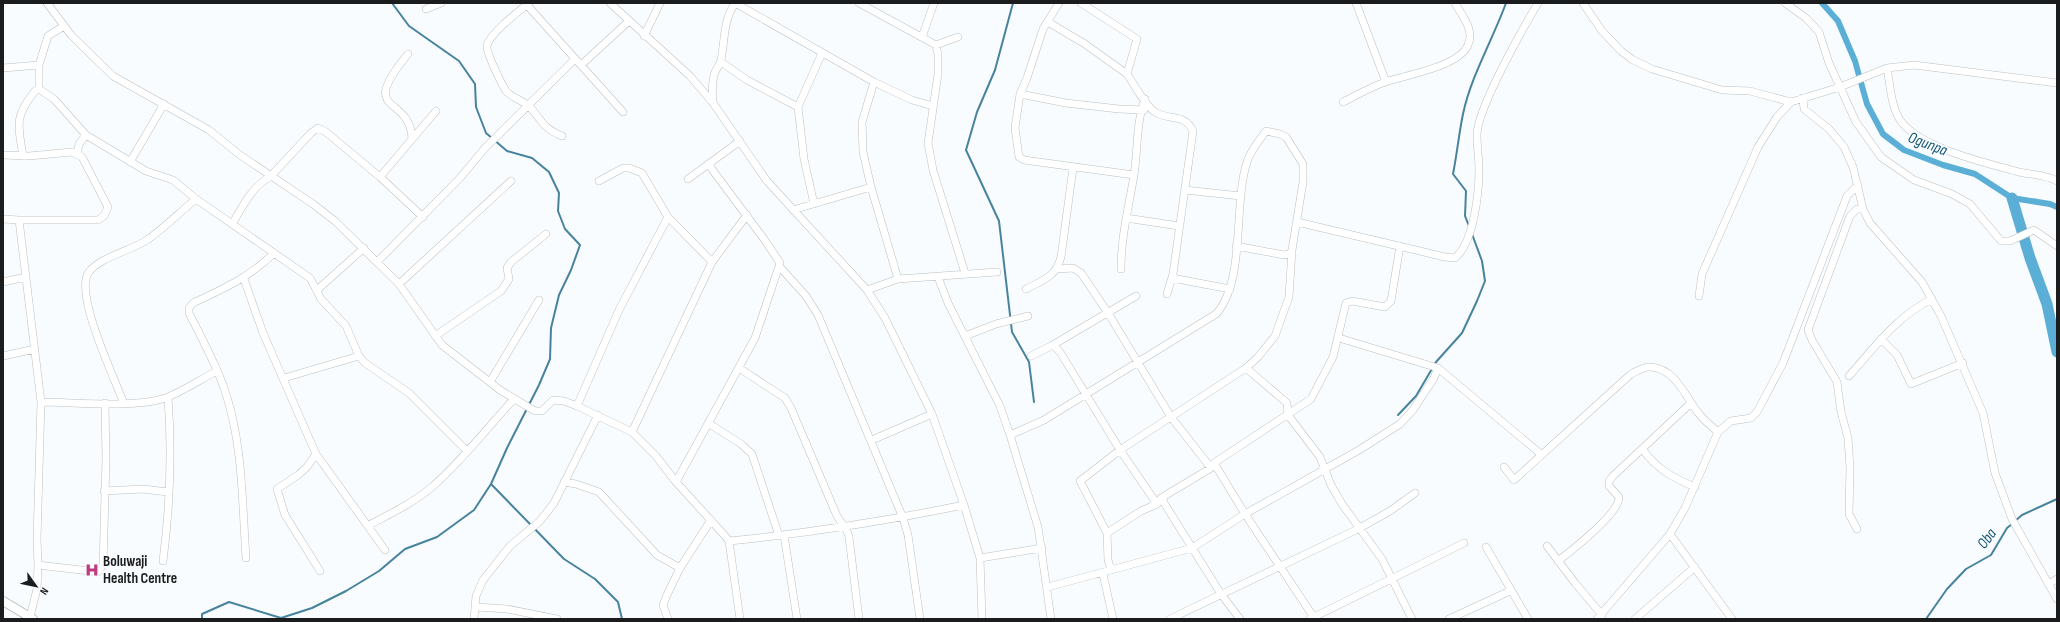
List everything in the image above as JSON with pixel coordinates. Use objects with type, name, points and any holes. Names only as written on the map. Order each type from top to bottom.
[{"type":"street","points":[[47,3],[64,26],[96,61],[113,76],[209,130],[270,176],[313,204],[335,221],[399,284],[434,336],[453,355],[516,401],[534,411],[542,411],[553,400],[564,401],[598,415],[632,432],[656,456],[676,482],[729,541],[740,619]]},
{"type":"street","points":[[426,9],[441,3]]},
{"type":"street","points":[[610,3],[644,36],[682,68],[713,103],[767,181],[867,290],[888,324],[932,414],[964,505],[980,558],[982,619]]},
{"type":"street","points":[[644,36],[660,3]]},
{"type":"street","points":[[713,103],[712,93],[715,71],[721,62],[723,36],[727,19],[735,3],[874,82],[912,100],[933,106]]},
{"type":"street","points":[[859,3],[936,45],[938,54],[938,74],[928,143],[930,159],[965,273]]},
{"type":"street","points":[[922,37],[934,3]]},
{"type":"street","points":[[1059,3],[1043,29],[1027,78],[1020,94],[1015,128],[1019,157],[1024,160],[1073,168],[1134,175]]},
{"type":"street","points":[[1081,3],[1137,39],[1127,74]]},
{"type":"street","points":[[1356,3],[1386,82]]},
{"type":"street","points":[[1344,102],[1386,82],[1423,71],[1451,60],[1463,53],[1468,45],[1470,29],[1455,3]]},
{"type":"street","points":[[1297,222],[1445,257],[1455,258],[1462,252],[1468,238],[1477,194],[1479,170],[1477,134],[1480,121],[1492,89],[1538,3]]},
{"type":"street","points":[[1583,3],[1602,31],[1621,51],[1644,66],[1722,90],[1750,91],[1792,102]]},
{"type":"street","points":[[1785,3],[1806,18],[1818,32],[1829,63],[1842,86],[1856,122],[1872,146],[1886,162],[1914,180],[1952,194],[1970,204],[2001,241],[2010,241],[2034,230],[2057,246]]},
{"type":"street","points":[[562,136],[545,128],[528,105],[512,96],[506,90],[490,59],[487,49],[488,42],[502,26],[528,4],[623,112]]},
{"type":"street","points":[[581,65],[629,21]]},
{"type":"street","points":[[1048,22],[1085,44],[1127,74],[1151,109],[1165,116],[1180,118],[1190,126],[1193,131],[1172,278],[1167,294]]},
{"type":"street","points":[[39,89],[39,65],[48,36],[64,26]]},
{"type":"street","points":[[936,45],[958,37]]},
{"type":"street","points":[[814,204],[804,159],[798,107],[822,53]]},
{"type":"street","points":[[408,54],[391,75],[384,92],[386,100],[408,124],[412,139]]},
{"type":"street","points":[[377,262],[460,178],[485,148],[575,59]]},
{"type":"street","points":[[721,62],[747,80],[798,107]]},
{"type":"street","points":[[3,68],[39,65]]},
{"type":"street","points":[[1699,296],[1702,274],[1758,147],[1777,117],[1792,102],[1842,86],[1887,68],[1914,65],[2057,83]]},
{"type":"street","points":[[1887,68],[1895,108],[1900,120],[1920,139],[1936,147],[2006,168],[2044,176],[2057,181]]},
{"type":"street","points":[[874,82],[862,122],[864,152],[871,187],[898,279]]},
{"type":"street","points":[[39,89],[54,99],[86,135],[146,171],[173,180],[196,199],[310,278],[321,300],[346,326],[359,356],[365,363],[409,393],[467,451]]},
{"type":"street","points":[[23,156],[18,121],[26,101],[35,91],[39,89]]},
{"type":"street","points":[[1020,94],[1066,102],[1140,110],[1151,109]]},
{"type":"street","points":[[1803,98],[1804,109],[1829,129],[1844,147],[1849,156],[1858,185],[1863,209],[1874,228],[1910,268],[1932,299],[1963,363],[1982,413],[1995,472],[2012,520],[2057,599]]},
{"type":"street","points":[[1121,269],[1121,244],[1134,175],[1140,110],[1144,99]]},
{"type":"street","points":[[130,162],[164,104]]},
{"type":"street","points":[[380,177],[436,111]]},
{"type":"street","points":[[232,224],[263,180],[270,176],[311,132],[318,128],[326,132],[380,177],[423,217]]},
{"type":"street","points":[[1010,435],[1035,426],[1216,314],[1221,308],[1230,289],[1246,163],[1266,131],[1280,134],[1290,141],[1303,164],[1303,182],[1292,250],[1289,297],[1275,336],[1267,347],[1246,368],[1120,450],[1080,481],[1107,533],[1108,560],[1111,570]]},
{"type":"street","points":[[77,154],[79,144],[86,135]]},
{"type":"street","points":[[688,179],[740,142]]},
{"type":"street","points":[[3,155],[23,156],[72,152],[77,154],[82,157],[108,207],[104,216],[98,220],[19,220],[3,218]]},
{"type":"street","points":[[676,482],[755,338],[780,263],[747,215],[708,164]]},
{"type":"street","points":[[599,182],[623,168],[632,168],[642,173],[668,218],[712,262]]},
{"type":"street","points":[[1026,289],[1052,275],[1058,269],[1061,258],[1073,168]]},
{"type":"street","points":[[399,284],[511,180]]},
{"type":"street","points":[[1547,546],[1600,617],[1670,534],[1695,487],[1718,432],[1731,421],[1752,418],[1757,412],[1782,363],[1847,196],[1858,185]]},
{"type":"street","points":[[793,210],[871,187]]},
{"type":"street","points":[[1185,190],[1241,196]]},
{"type":"street","points":[[124,404],[94,327],[86,299],[85,278],[89,271],[103,260],[112,258],[147,240],[196,199]]},
{"type":"street","points":[[1857,530],[1849,514],[1850,468],[1848,438],[1841,412],[1838,382],[1812,340],[1808,330],[1850,216],[1857,209],[1863,209]]},
{"type":"street","points":[[632,432],[712,262],[747,215]]},
{"type":"street","points":[[577,406],[619,310],[668,218]]},
{"type":"street","points":[[1126,218],[1179,226]]},
{"type":"street","points":[[4,602],[32,618],[37,588],[38,566],[36,539],[41,402],[19,220]]},
{"type":"street","points":[[434,336],[501,291],[508,283],[509,279],[507,268],[511,262],[546,234]]},
{"type":"street","points":[[1236,246],[1284,255],[1290,254],[1292,250]]},
{"type":"street","points":[[1107,533],[1159,501],[1311,399],[1333,357],[1344,309],[1349,301],[1384,307],[1388,305],[1394,286],[1400,246]]},
{"type":"street","points":[[317,290],[364,248]]},
{"type":"street","points":[[246,558],[239,461],[234,428],[224,389],[189,313],[189,308],[193,304],[244,279],[261,266],[274,253]]},
{"type":"street","points":[[779,266],[813,306],[872,440],[903,518],[908,535],[920,619]]},
{"type":"street","points":[[1058,269],[1073,268],[1080,273],[1108,313],[1171,417],[1212,465],[1313,618],[1464,543]]},
{"type":"street","points":[[867,290],[898,279],[938,277],[965,273],[997,272]]},
{"type":"street","points":[[3,282],[26,277]]},
{"type":"street","points":[[938,277],[948,303],[1000,406],[1010,435],[1038,527],[1048,587],[1051,619]]},
{"type":"street","points":[[1172,278],[1230,289]]},
{"type":"street","points":[[244,279],[263,333],[316,454],[355,510],[369,525],[385,550]]},
{"type":"street","points":[[1031,356],[1051,346],[1136,296]]},
{"type":"street","points":[[1849,376],[1882,339],[1915,308],[1932,299]]},
{"type":"street","points":[[490,382],[538,300]]},
{"type":"street","points":[[965,336],[996,324],[1028,316]]},
{"type":"street","points":[[1338,338],[1438,368],[1542,455]]},
{"type":"street","points":[[1882,339],[1897,355],[1911,384],[1963,363]]},
{"type":"street","points":[[1051,346],[1054,346],[1060,352],[1120,450],[1159,501],[1192,548],[1221,594],[1240,619]]},
{"type":"street","points":[[3,356],[35,349]]},
{"type":"street","points":[[284,378],[359,356]]},
{"type":"street","points":[[739,368],[785,398],[791,408],[837,516],[849,537],[859,619]]},
{"type":"street","points":[[1246,368],[1287,403],[1288,415],[1312,446],[1326,469],[1331,485],[1358,529],[1382,559],[1412,619]]},
{"type":"street","points":[[1048,587],[1103,574],[1111,570],[1192,548],[1245,514],[1326,469],[1400,424],[1413,410],[1434,378],[1438,368]]},
{"type":"street","points":[[1504,467],[1514,480],[1631,374],[1644,368],[1657,368],[1671,377],[1683,389],[1691,403],[1704,419],[1718,432]]},
{"type":"street","points":[[41,402],[124,404],[168,397],[217,371]]},
{"type":"street","points":[[163,561],[168,492],[170,420],[168,397]]},
{"type":"street","points":[[369,525],[397,510],[431,488],[516,401]]},
{"type":"street","points":[[38,566],[98,572],[104,561],[104,491],[106,459],[105,403]]},
{"type":"street","points":[[1558,560],[1600,526],[1618,505],[1619,497],[1610,486],[1609,481],[1691,403]]},
{"type":"street","points":[[872,440],[932,414]]},
{"type":"street","points":[[474,619],[476,596],[483,580],[510,546],[540,521],[554,503],[598,415]]},
{"type":"street","points":[[708,423],[741,444],[752,454],[782,536],[797,619]]},
{"type":"street","points":[[1643,450],[1654,464],[1667,474],[1695,487]]},
{"type":"street","points":[[316,454],[307,467],[277,489],[285,515],[320,571]]},
{"type":"street","points":[[564,482],[576,484],[599,492],[657,556],[680,568]]},
{"type":"street","points":[[104,491],[143,490],[168,492]]},
{"type":"street","points":[[1172,619],[1279,565],[1358,529],[1390,511],[1415,492]]},
{"type":"street","points":[[729,541],[782,536],[843,525],[903,518],[964,505]]},
{"type":"street","points":[[668,619],[663,605],[680,568],[711,520]]},
{"type":"street","points":[[1670,534],[1732,619]]},
{"type":"street","points":[[1486,547],[1528,619]]},
{"type":"street","points":[[980,558],[1042,548]]},
{"type":"street","points":[[1635,619],[1694,567]]},
{"type":"street","points":[[1103,574],[1113,619]]},
{"type":"street","points":[[2048,584],[2057,578]]},
{"type":"street","points":[[1449,619],[1510,590]]},
{"type":"street","points":[[476,607],[507,609],[557,619]]},
{"type":"waterway","points":[[202,619],[202,614],[229,602],[281,618],[312,608],[346,591],[379,571],[405,549],[437,537],[474,510],[491,484],[550,359],[551,328],[559,295],[571,270],[580,245],[565,229],[558,211],[559,193],[549,172],[532,158],[507,151],[486,133],[476,107],[475,84],[459,61],[409,26],[392,3]]},
{"type":"waterway","points":[[1013,3],[995,70],[977,112],[966,150],[999,221],[1012,332],[1029,362],[1034,402]]},
{"type":"waterway","points":[[1469,226],[1465,216],[1466,191],[1453,174],[1460,129],[1471,86],[1506,3]]},
{"type":"waterway","name":"Ogunpa","points":[[1822,3],[1838,21],[1855,61],[1867,104],[1883,134],[1904,150],[1943,165],[1975,174],[2012,198],[2050,204],[2057,207]]},
{"type":"waterway","points":[[2012,198],[2030,258],[2047,304],[2057,352]]},
{"type":"waterway","points":[[1398,415],[1416,396],[1436,362],[1462,333],[1477,301],[1485,281],[1482,261],[1472,234]]},
{"type":"waterway","points":[[491,484],[564,559],[595,579],[618,602],[622,619]]},
{"type":"waterway","name":"Oba","points":[[2015,521],[2022,515],[2057,499]]},
{"type":"waterway","name":"Oba","points":[[1926,619],[1947,589],[1966,569],[1991,555],[2007,528],[2012,524]]},
{"type":"place","name":"Boluwaji Health Centre","points":[[92,570]]}]
